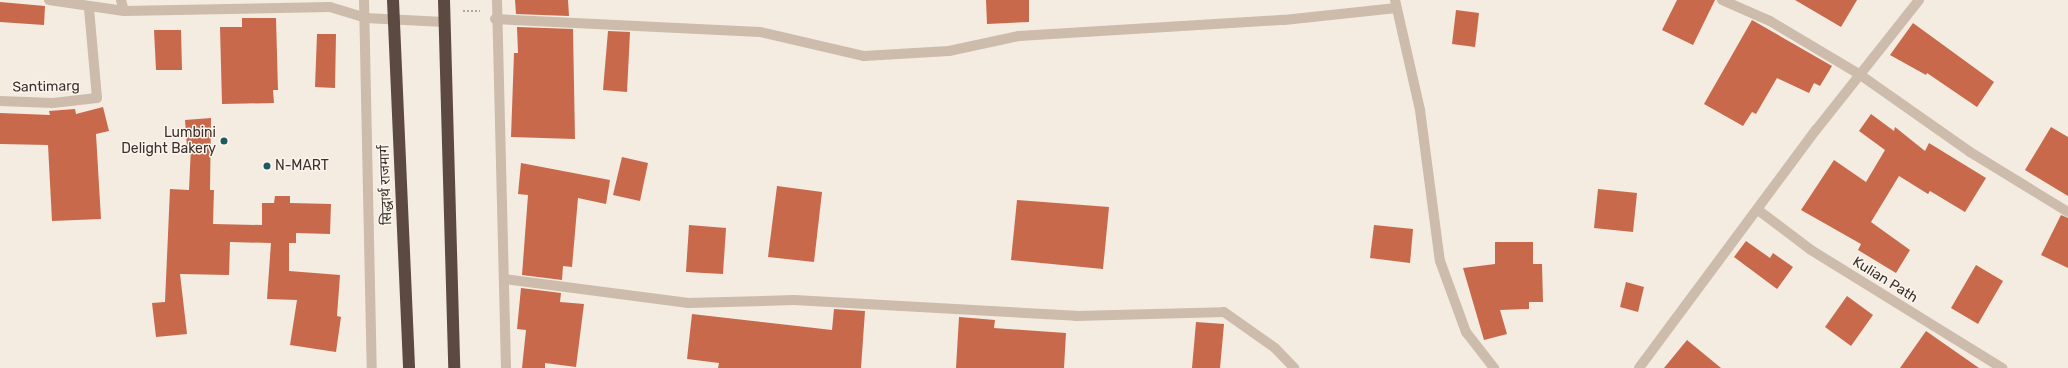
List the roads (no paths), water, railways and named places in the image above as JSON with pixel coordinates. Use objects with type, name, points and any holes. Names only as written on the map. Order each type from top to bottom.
[{"type":"highway","name":"सिद्धार्थ राजमार्ग","points":[[393,0],[409,368]]},
{"type":"highway","points":[[444,0],[454,368]]},
{"type":"street","points":[[49,0],[89,8],[124,11],[330,7],[365,18],[444,22]]},
{"type":"street","points":[[121,0],[124,11]]},
{"type":"street","points":[[364,0],[372,368]]},
{"type":"street","points":[[497,0],[495,19],[506,368]]},
{"type":"street","points":[[1722,0],[1770,21],[1859,74],[1970,152],[2068,212]]},
{"type":"street","points":[[1639,368],[1859,74],[1919,0]]},
{"type":"street","points":[[495,19],[760,32],[864,56],[949,51],[1019,36],[1284,20],[1396,4],[1420,110],[1440,261],[1466,332],[1494,368]]},
{"type":"street","name":"Santimarg","points":[[0,101],[54,103],[97,98],[89,8]]},
{"type":"street","name":"Kulian Path","points":[[1758,210],[1811,250],[2002,368]]},
{"type":"street","points":[[504,279],[688,303],[794,300],[1076,316],[1224,312],[1275,348],[1294,368]]},
{"type":"place","name":"Lumbini Delight Bakery","points":[[224,141]]},
{"type":"place","name":"N-MART","points":[[267,166]]}]
